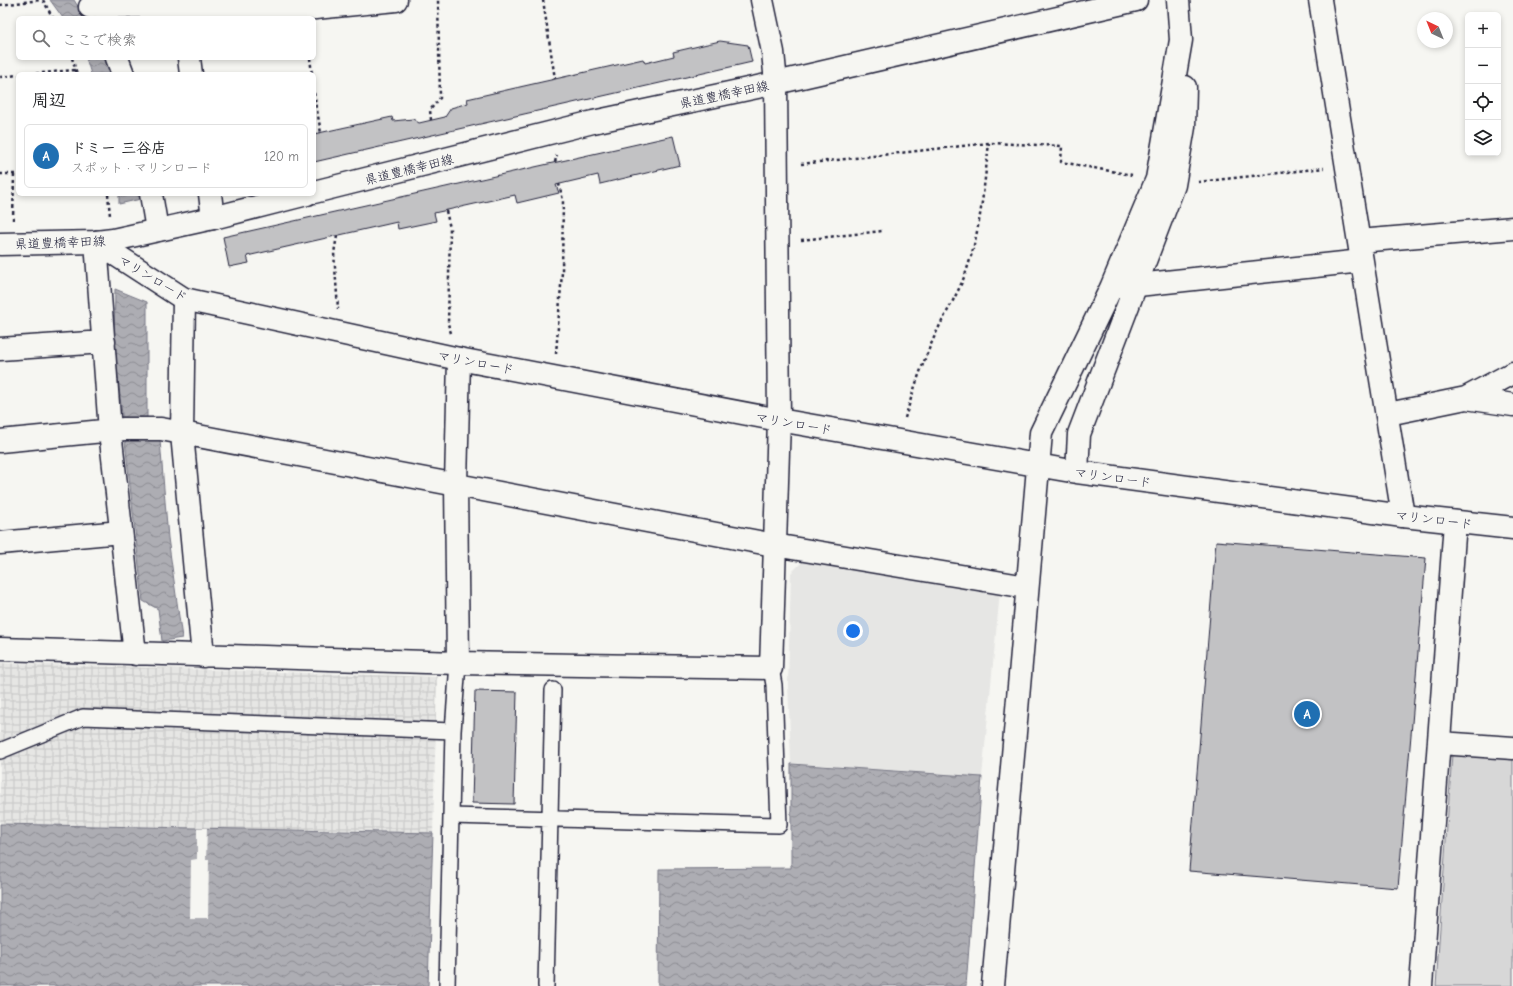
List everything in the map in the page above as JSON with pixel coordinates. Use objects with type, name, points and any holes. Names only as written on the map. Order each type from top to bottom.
[{"type":"street","points":[[91,8],[305,9],[396,0]]},
{"type":"street","points":[[0,649],[203,656],[771,668],[779,420],[776,83],[773,52],[762,0]]},
{"type":"street","name":"県道豊橋幸田線","points":[[316,191],[585,124],[776,83],[1136,0]]},
{"type":"street","points":[[1077,472],[1079,434],[1134,286],[1165,182],[1181,40],[1178,0]]},
{"type":"street","points":[[1320,0],[1388,414],[1403,516]]},
{"type":"street","points":[[118,60],[122,72]]},
{"type":"street","points":[[189,60],[191,72]]},
{"type":"street","points":[[993,986],[1041,433],[1111,288],[1165,182]]},
{"type":"street","points":[[151,196],[157,230]]},
{"type":"street","points":[[210,196],[213,218]]},
{"type":"street","name":"県道豊橋幸田線","points":[[7,244],[96,242],[213,218],[300,196]]},
{"type":"street","points":[[1111,288],[1134,286],[1513,228]]},
{"type":"street","points":[[96,242],[104,342],[117,430],[121,532],[135,654]]},
{"type":"street","name":"マリンロード","points":[[96,242],[184,299],[459,359],[779,420],[1038,466],[1403,516],[1513,528]]},
{"type":"street","points":[[184,299],[182,434],[203,656]]},
{"type":"street","points":[[0,349],[104,342]]},
{"type":"street","points":[[458,662],[456,484],[459,359]]},
{"type":"street","points":[[1388,414],[1466,398],[1513,373]]},
{"type":"street","points":[[1466,398],[1513,405]]},
{"type":"street","points":[[0,441],[117,430],[161,429],[774,545],[1027,587]]},
{"type":"street","points":[[1421,986],[1455,522]]},
{"type":"street","points":[[0,543],[121,532]]},
{"type":"street","points":[[1440,743],[1513,748]]},
{"type":"lane","points":[[446,986],[453,731],[458,662]]},
{"type":"lane","points":[[451,816],[779,825],[774,685],[771,668]]},
{"type":"lane","points":[[546,986],[553,690]]},
{"type":"lane","points":[[0,751],[83,717],[453,731]]},
{"type":"path","points":[[0,5],[41,0],[52,16]]},
{"type":"path","points":[[431,120],[430,110],[440,98],[438,0]]},
{"type":"path","points":[[543,0],[555,79]]},
{"type":"path","points":[[52,72],[75,70],[72,60]]},
{"type":"path","points":[[310,60],[312,72]]},
{"type":"path","points":[[0,77],[16,75]]},
{"type":"path","points":[[316,104],[321,133]]},
{"type":"path","points":[[776,167],[989,143],[1062,146],[1061,162],[1165,182],[1347,166]]},
{"type":"path","points":[[898,441],[917,379],[938,330],[955,298],[977,237],[989,143]]},
{"type":"path","points":[[0,174],[14,174],[7,244]]},
{"type":"path","points":[[554,376],[562,272],[563,200],[559,184]]},
{"type":"path","points":[[446,211],[450,228],[448,324],[459,359]]},
{"type":"path","points":[[777,242],[882,231]]},
{"type":"path","points":[[337,236],[334,253],[339,333]]},
{"type":"shaded area","points":[[805,559],[1000,592],[982,777],[791,764],[788,682],[791,573]]},
{"type":"shaded area","points":[[0,663],[437,677],[433,833],[0,824]]},
{"type":"shaded area","points":[[1452,754],[1513,758],[1513,986],[1436,986]]},
{"type":"water","points":[[50,0],[74,0],[84,16],[62,16]]},
{"type":"water","points":[[87,60],[107,60],[112,72],[90,72]]},
{"type":"water","points":[[119,196],[144,196],[145,198],[119,204]]},
{"type":"water","points":[[115,289],[147,302],[147,422],[160,440],[168,538],[182,638],[162,641],[158,609],[143,601],[114,343]]},
{"type":"water","points":[[791,764],[982,777],[966,986],[658,986],[659,869],[791,868]]},
{"type":"water","points":[[0,824],[433,833],[428,986],[0,986]]},
{"type":"pier","points":[[197,828],[207,828],[206,860],[209,860],[208,918],[190,918],[191,860],[197,859]]},
{"type":"building","points":[[720,41],[748,45],[752,62],[316,162],[316,134],[392,117],[393,121],[413,119],[419,123],[445,117],[451,108],[468,103],[467,99],[643,59],[645,63],[674,56],[673,52]]},
{"type":"building","points":[[673,136],[680,165],[600,184],[598,175],[556,185],[559,193],[517,203],[515,195],[434,213],[436,221],[398,229],[397,222],[247,256],[249,263],[229,267],[223,237]]},
{"type":"building","points":[[1216,541],[1426,558],[1398,888],[1189,871]]},
{"type":"building","points":[[475,691],[517,692],[514,804],[472,803]]},
{"type":"place","name":"ドミー 三谷店","points":[[1307,714]]}]
